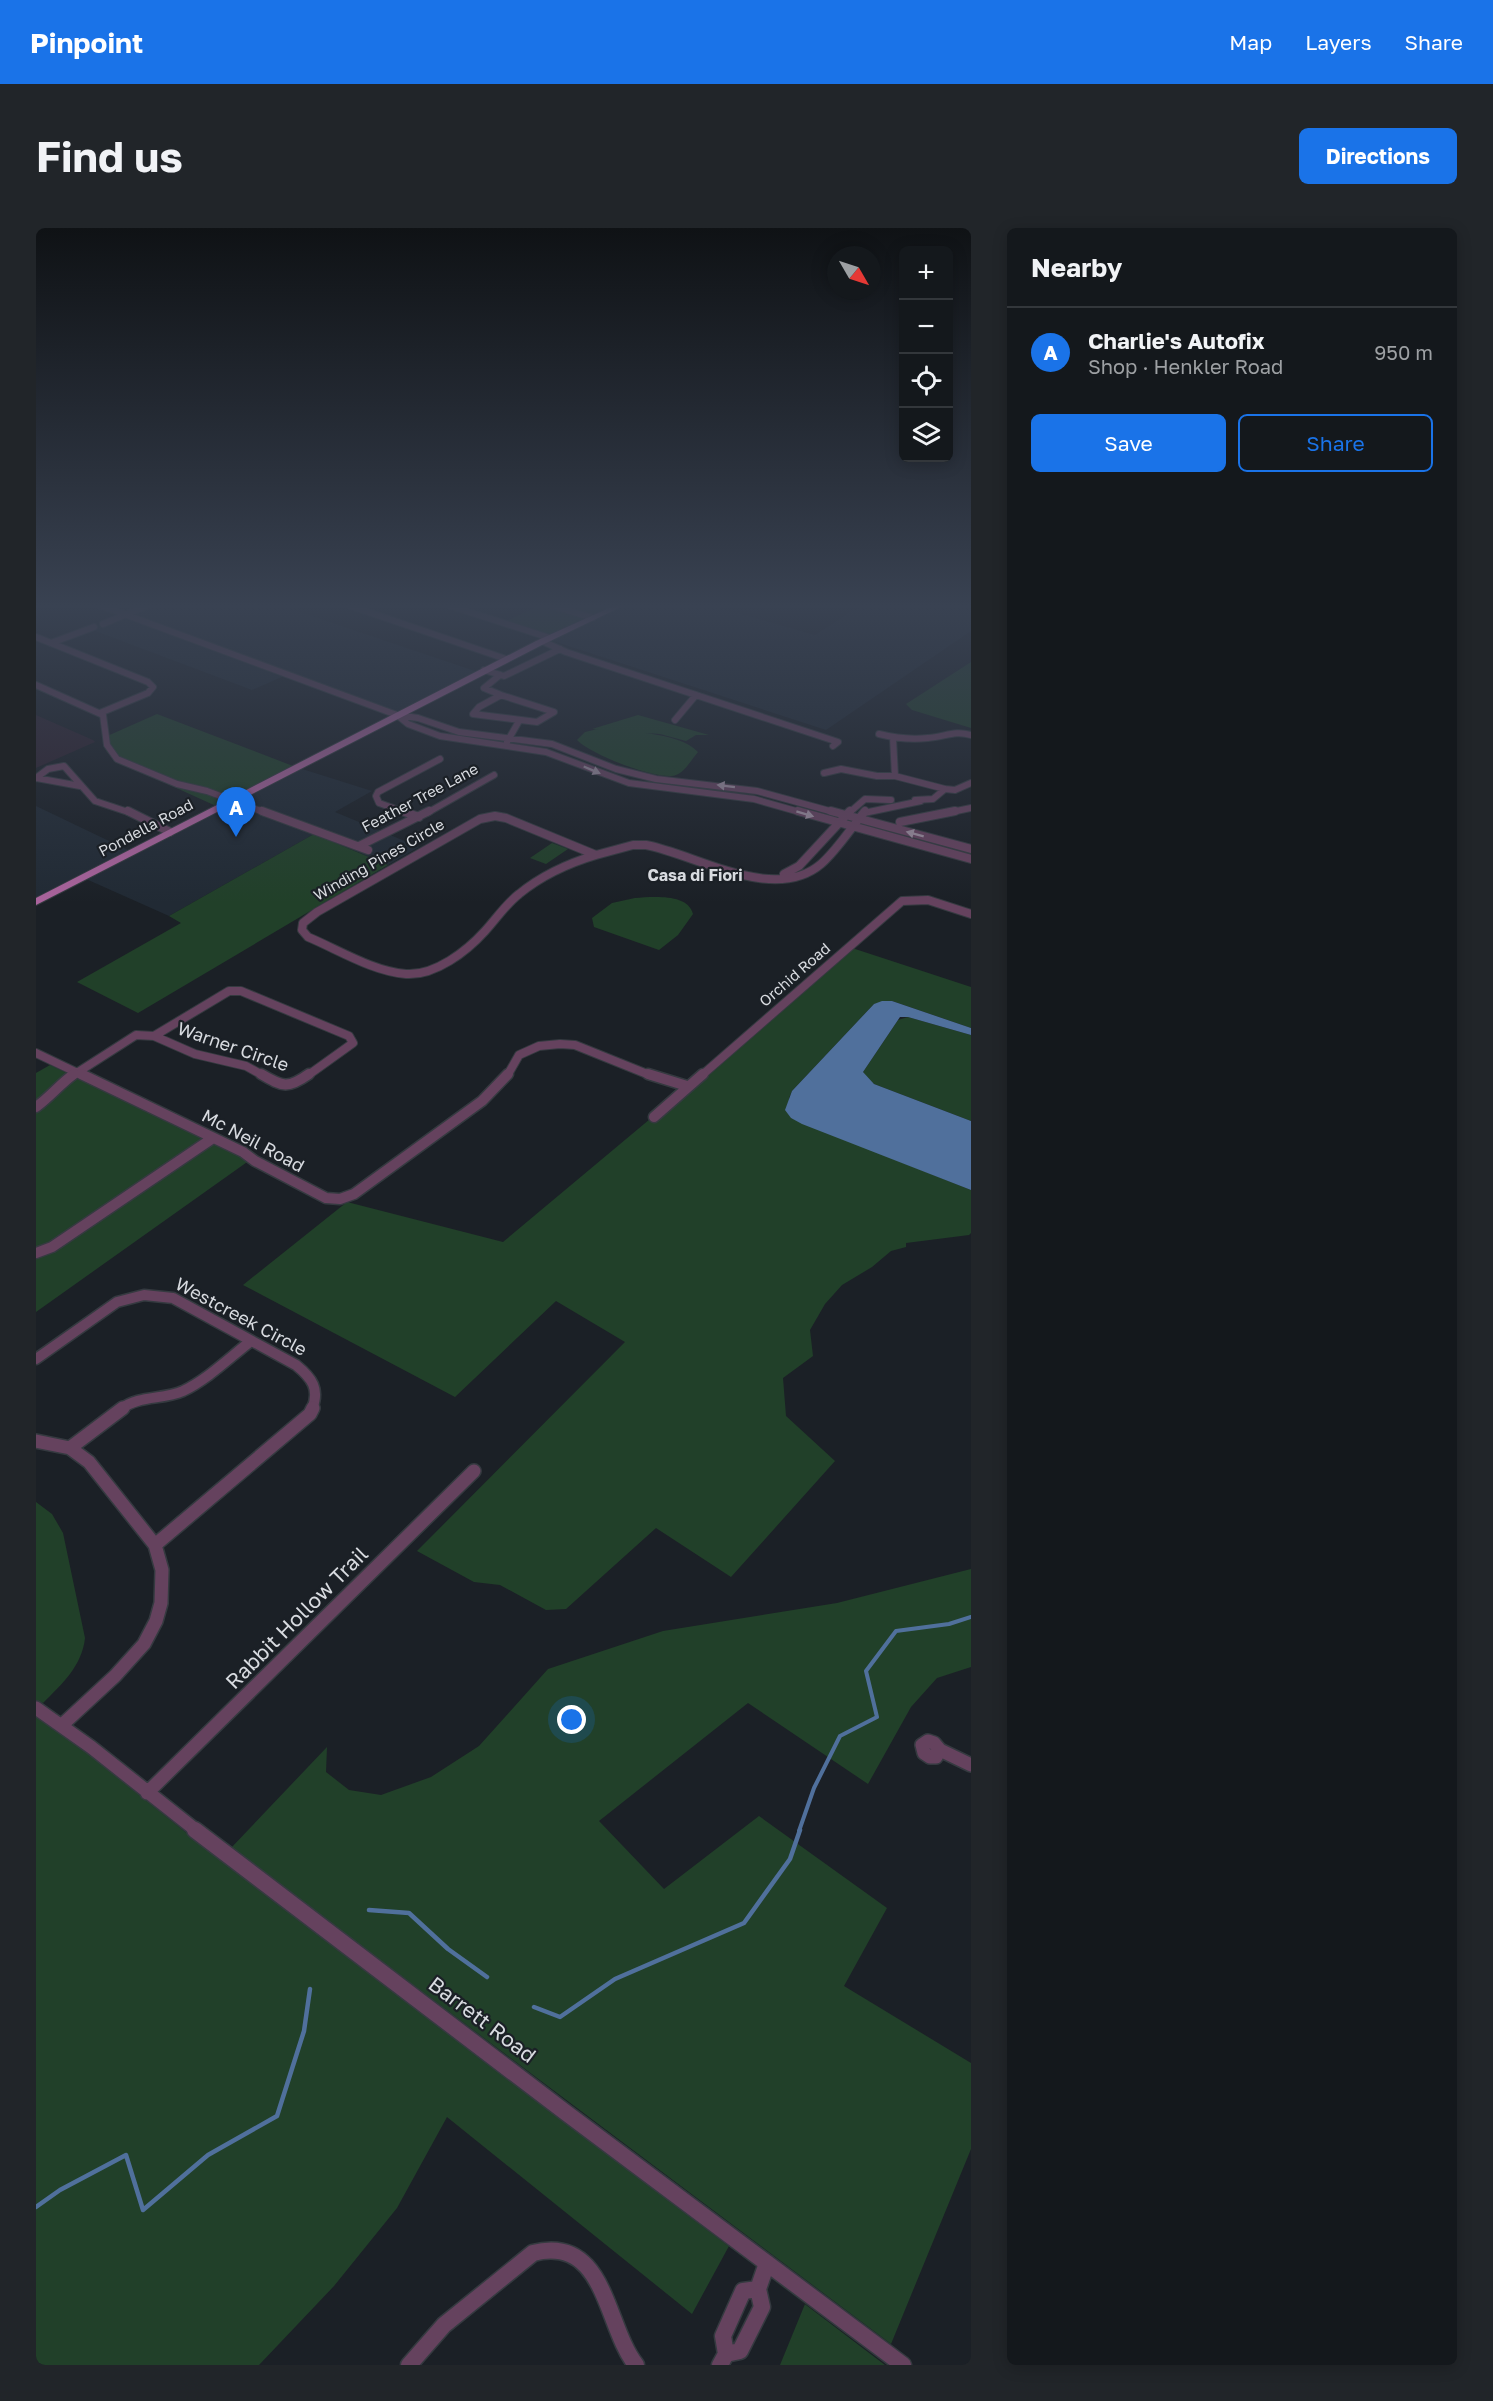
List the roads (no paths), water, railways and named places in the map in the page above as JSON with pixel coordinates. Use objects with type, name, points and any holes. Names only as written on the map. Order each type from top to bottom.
[{"type":"main road","name":"Pondella Road","points":[[36,902],[419,704]]},
{"type":"street","points":[[78,704],[100,713],[105,719],[106,747],[117,759],[181,786],[184,790],[368,850]]},
{"type":"street","points":[[100,713],[122,704]]},
{"type":"street","points":[[367,704],[397,715],[417,718],[459,732],[552,744],[608,766],[639,775],[757,791],[971,849]]},
{"type":"street","points":[[484,704],[473,714],[537,722],[554,712],[529,704]]},
{"type":"street","points":[[675,720],[689,704]]},
{"type":"street","points":[[722,704],[838,742],[832,746]]},
{"type":"street","points":[[397,715],[408,724],[440,736],[555,754],[593,771],[629,783],[749,798],[971,859]]},
{"type":"street","points":[[505,745],[519,721]]},
{"type":"street","points":[[879,734],[893,738],[950,735],[958,731],[971,735]]},
{"type":"street","points":[[893,738],[895,776]]},
{"type":"street","points":[[419,817],[385,805],[376,799],[378,792],[440,759]]},
{"type":"street","points":[[80,786],[36,778],[48,768],[64,765],[95,801],[122,808],[170,832]]},
{"type":"street","points":[[824,773],[841,770],[878,776],[895,776],[955,790],[971,783]]},
{"type":"street","name":"Feather Tree Lane","points":[[359,846],[404,822],[419,817],[494,775]]},
{"type":"street","points":[[856,818],[874,808],[933,799],[945,789]]},
{"type":"street","points":[[749,798],[757,791]]},
{"type":"street","name":"Winding Pines Circle","points":[[760,877],[783,874],[799,866],[865,799],[922,801]]},
{"type":"street","points":[[922,801],[939,813]]},
{"type":"street","points":[[900,822],[971,808]]},
{"type":"street","name":"Winding Pines Circle","points":[[597,855],[506,818],[495,816],[480,819],[317,912],[303,922],[302,930],[308,937],[384,968],[408,974],[424,972],[477,940],[521,892],[561,867],[632,845],[646,844],[724,870],[760,877],[782,878],[812,870],[852,827],[856,818]]},
{"type":"street","name":"Orchid Road","points":[[654,1117],[902,901],[911,898],[923,900],[971,914]]},
{"type":"street","name":"Warner Circle","points":[[36,1107],[48,1098],[56,1087],[76,1072],[136,1035],[154,1036],[195,1054],[246,1066],[280,1085],[294,1084],[353,1043],[349,1036],[241,991],[229,991],[154,1036]]},
{"type":"street","name":"Mc Neil Road","points":[[36,1053],[213,1138],[326,1198],[340,1200],[354,1194],[467,1112],[515,1067],[519,1054],[549,1043],[576,1045],[652,1076],[687,1086]]},
{"type":"street","points":[[36,1253],[52,1247],[213,1138]]},
{"type":"street","name":"Westcreek Circle","points":[[36,1359],[117,1302],[144,1295],[173,1298],[296,1365],[308,1374],[316,1386],[317,1398],[310,1414],[155,1545]]},
{"type":"street","points":[[70,1448],[130,1402],[180,1392],[200,1382],[251,1341]]},
{"type":"street","points":[[36,1441],[70,1448],[96,1470],[155,1545],[162,1570],[163,1585],[156,1621],[134,1657],[62,1725]]},
{"type":"street","name":"Rabbit Hollow Trail","points":[[147,1793],[474,1471]]},
{"type":"street","name":"Barrett Road","points":[[36,1708],[62,1725],[147,1793],[903,2365]]},
{"type":"street","points":[[940,1750],[971,1765]]},
{"type":"street","points":[[409,2365],[444,2325],[532,2253],[562,2250],[585,2263],[600,2282],[616,2329],[636,2365]]},
{"type":"street","points":[[723,2359],[723,2336],[743,2291],[758,2289],[767,2263]]},
{"type":"water","points":[[892,1001],[971,1028],[971,1035],[908,1017],[900,1017],[863,1072],[874,1084],[971,1121],[971,1190],[802,1124],[791,1118],[785,1110],[792,1091],[874,1004]]},
{"type":"waterway","points":[[799,1831],[814,1788],[840,1736],[877,1717],[866,1671],[896,1631],[949,1624],[971,1617]]},
{"type":"waterway","points":[[534,2007],[560,2017],[615,1979],[744,1923],[790,1859],[800,1830]]},
{"type":"waterway","points":[[369,1910],[409,1913],[448,1949],[487,1977]]},
{"type":"waterway","points":[[36,2207],[60,2190],[126,2155],[143,2210],[208,2155],[277,2116],[304,2031],[310,1989]]},
{"type":"place","name":"Charlie's Autofix","points":[[236,837]]},
{"type":"district","name":"Casa di Fiori","points":[[695,875]]}]
